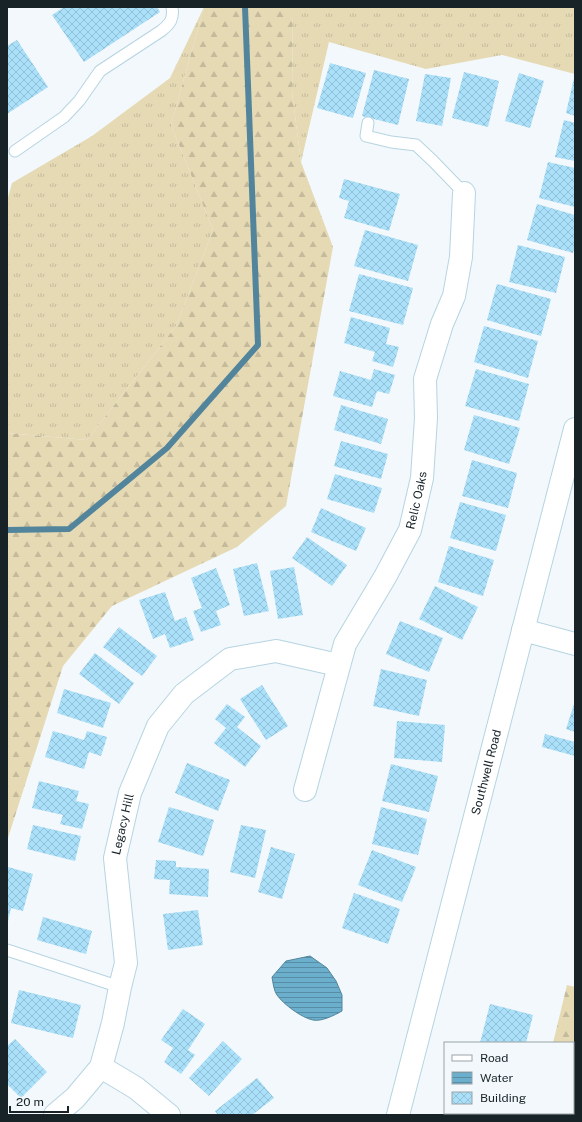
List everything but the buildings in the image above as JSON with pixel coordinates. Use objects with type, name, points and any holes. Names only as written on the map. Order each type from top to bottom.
[{"type":"street","name":"Relic Oaks","points":[[305,790],[338,665],[345,644],[385,577],[410,530],[422,478],[426,418],[425,379],[442,324],[454,296],[461,258],[464,193]]},
{"type":"street","name":"Southwell Road","points":[[398,1115],[575,429]]},
{"type":"street","points":[[523,630],[575,644]]},
{"type":"street","name":"Legacy Hill","points":[[55,1115],[75,1098],[101,1068],[126,963],[114,858],[130,793],[158,726],[184,694],[230,659],[276,651],[338,665]]},
{"type":"street","points":[[101,1068],[136,1088],[169,1115]]},
{"type":"lane","points":[[15,151],[64,117],[79,100],[100,71],[170,25],[173,13],[172,7]]},
{"type":"lane","points":[[368,122],[366,136],[391,142],[416,145],[464,193]]},
{"type":"lane","points":[[7,950],[120,987]]},
{"type":"green space","points":[[204,7],[171,125],[213,230],[176,326],[87,440],[7,433],[7,201],[12,183],[92,136],[170,78]]},
{"type":"green space","points":[[204,7],[293,7],[292,92],[301,162],[333,247],[286,506],[237,547],[112,606],[63,666],[7,841],[7,433],[87,440],[176,326],[213,230],[171,125]]},
{"type":"green space","points":[[293,7],[575,7],[575,74],[502,55],[426,69],[329,42],[301,162],[292,92]]},
{"type":"green space","points":[[567,985],[575,987],[575,1115],[535,1115],[574,1114],[574,1042],[553,1042]]},
{"type":"water","points":[[310,956],[327,968],[336,981],[342,995],[342,1011],[320,1020],[313,1020],[304,1017],[280,999],[276,993],[272,977],[286,961]]},
{"type":"waterway","points":[[7,530],[69,529],[167,448],[258,345],[245,7]]}]
